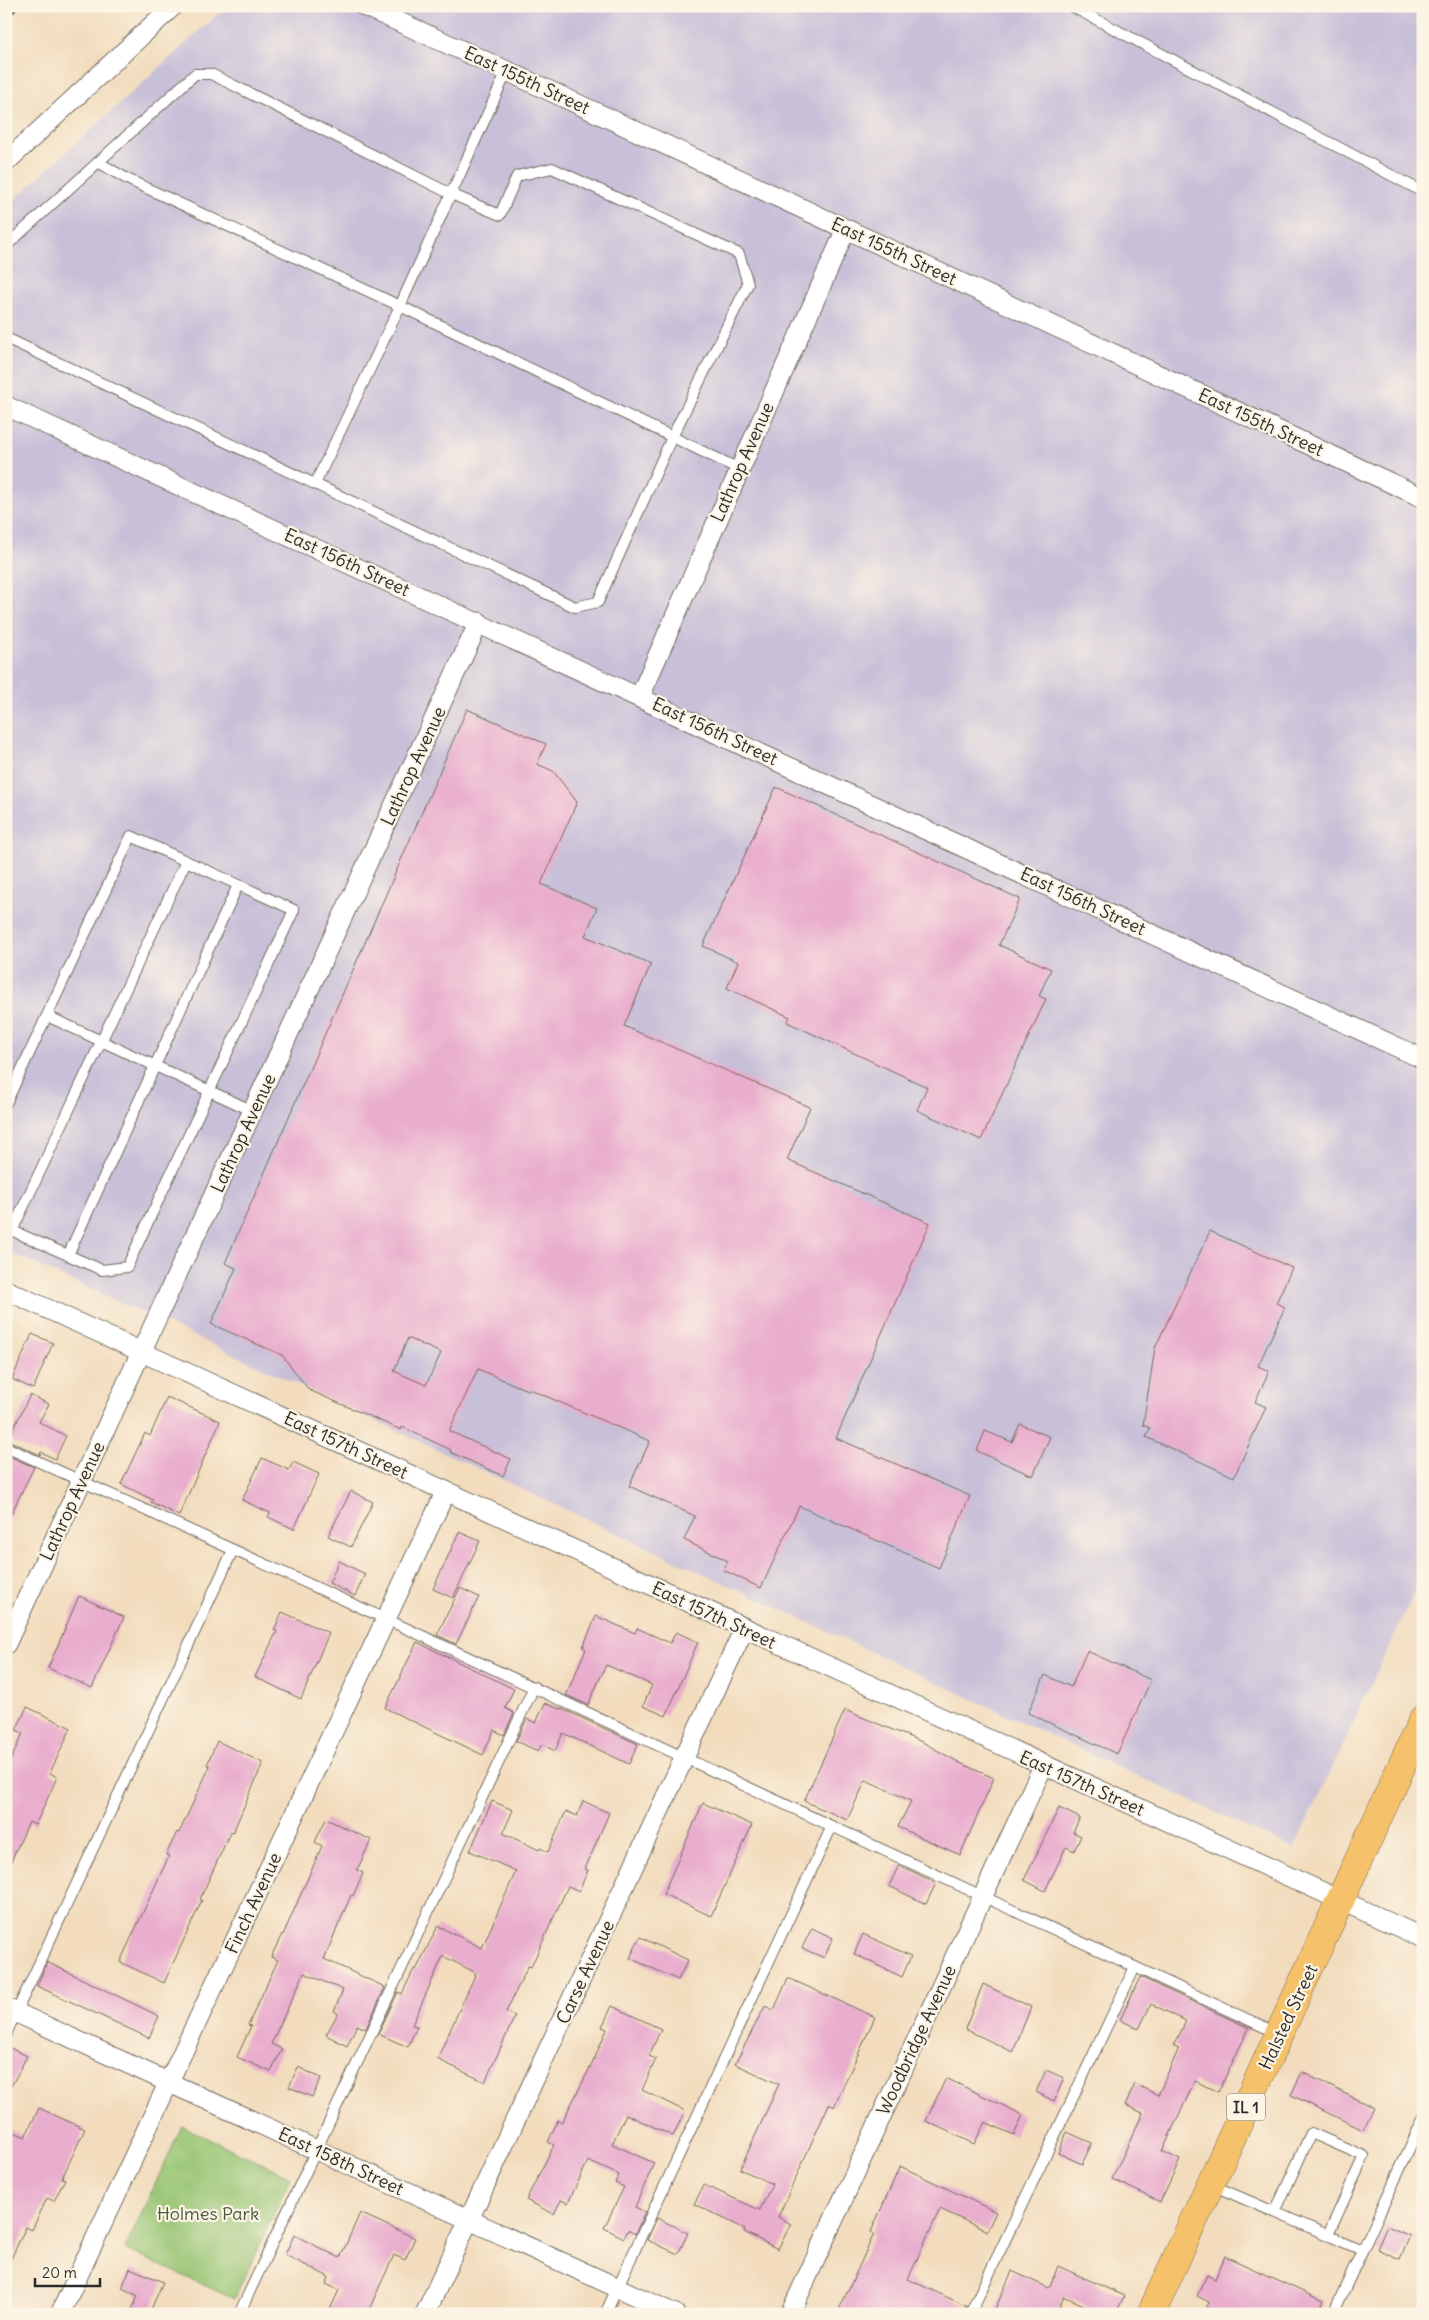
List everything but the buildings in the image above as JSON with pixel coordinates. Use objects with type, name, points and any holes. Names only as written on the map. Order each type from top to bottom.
[{"type":"main road","name":"Halsted Street","points":[[1151,2314],[1342,1900],[1423,1719]]},
{"type":"street","points":[[6,162],[173,6]]},
{"type":"street","name":"East 155th Street","points":[[364,6],[1423,498]]},
{"type":"street","name":"Lathrop Avenue","points":[[640,696],[846,229]]},
{"type":"street","name":"East 156th Street","points":[[6,406],[640,696],[1423,1059]]},
{"type":"street","name":"Lathrop Avenue","points":[[6,1644],[479,622]]},
{"type":"street","name":"East 157th Street","points":[[6,1290],[1043,1766],[1423,1938]]},
{"type":"street","name":"Finch Avenue","points":[[60,2314],[446,1491]]},
{"type":"street","name":"Carse Avenue","points":[[425,2314],[686,1758],[744,1629]]},
{"type":"street","name":"Woodbridge Avenue","points":[[790,2314],[1043,1766]]},
{"type":"street","name":"East 158th Street","points":[[11,2010],[675,2314]]},
{"type":"lane","points":[[1071,6],[1423,192]]},
{"type":"lane","points":[[315,484],[400,306],[507,71]]},
{"type":"lane","points":[[6,246],[195,74],[211,74],[451,194],[500,215],[517,176],[552,168],[740,254],[748,284],[672,437],[598,602],[575,607],[6,338]]},
{"type":"lane","points":[[98,162],[127,179],[400,306],[739,469]]},
{"type":"lane","points":[[6,1103],[131,836],[294,910],[127,1267],[102,1270],[9,1230],[102,1041],[186,861]]},
{"type":"lane","points":[[68,1255],[238,885]]},
{"type":"lane","points":[[47,1016],[154,1067],[253,1111]]},
{"type":"lane","points":[[6,1448],[534,1687],[1280,2034]]},
{"type":"lane","points":[[6,2034],[11,2010],[233,1550]]},
{"type":"lane","points":[[239,2314],[534,1687]]},
{"type":"lane","points":[[606,2314],[832,1826]]},
{"type":"lane","points":[[970,2314],[1135,1967]]},
{"type":"lane","points":[[1333,2314],[1423,2119]]},
{"type":"lane","points":[[1275,2212],[1311,2133],[1364,2156],[1328,2236]]},
{"type":"lane","points":[[1211,2184],[1362,2250]]},
{"type":"shaded area","points":[[227,6],[1423,6],[1423,1574],[1294,1849],[179,1329],[6,1251],[6,207]]},
{"type":"green space","name":"Holmes Park","points":[[182,2126],[291,2177],[234,2299],[125,2249]]},
{"type":"railway","points":[[6,17],[18,6]]}]
